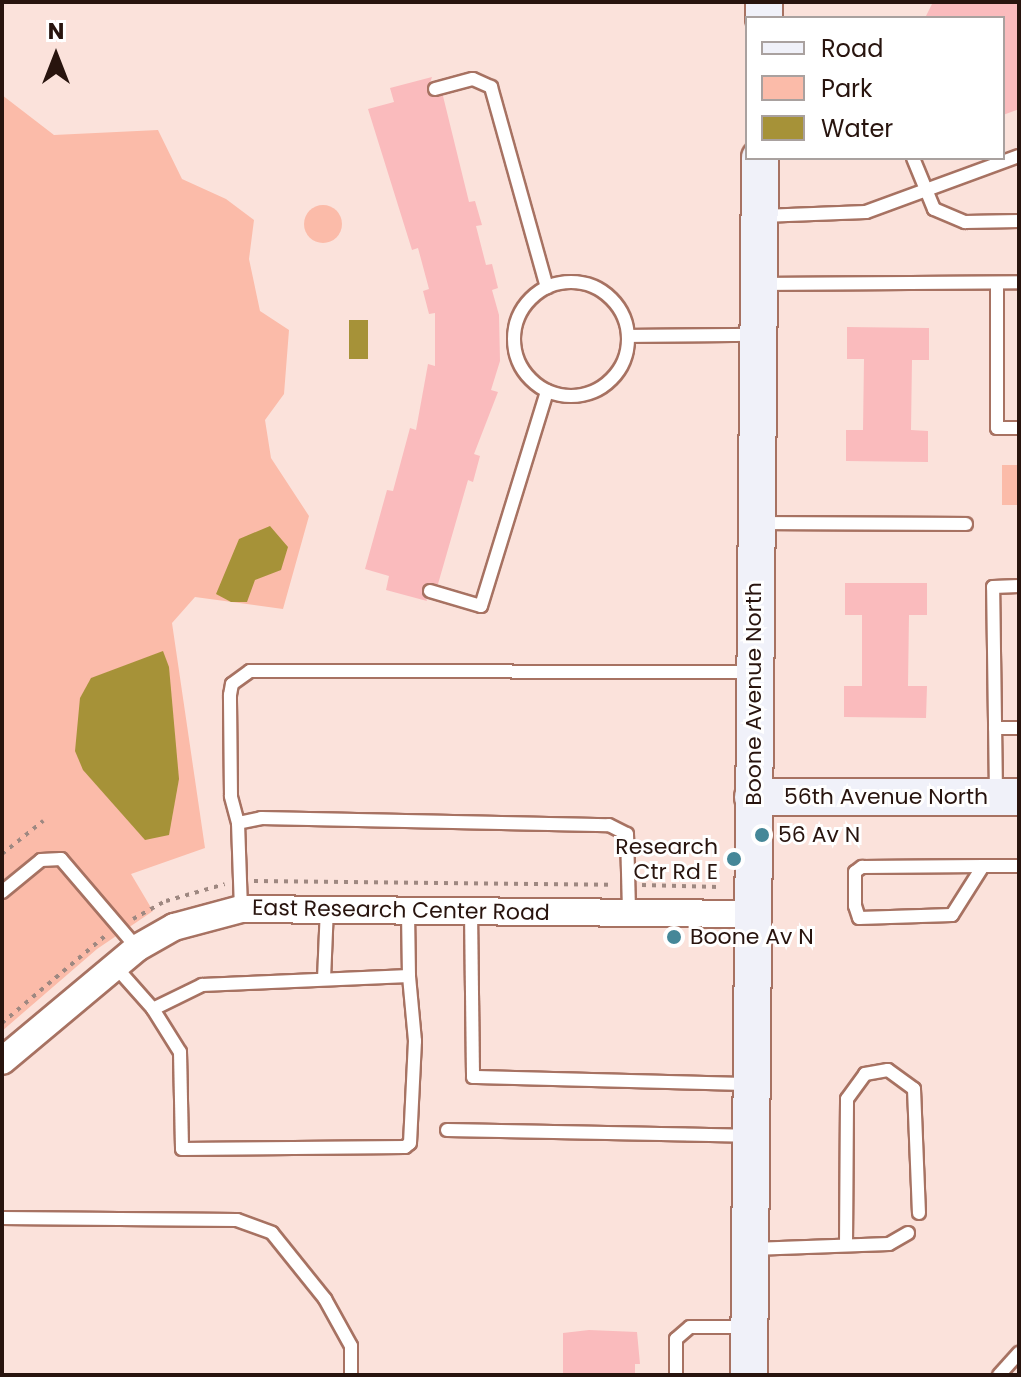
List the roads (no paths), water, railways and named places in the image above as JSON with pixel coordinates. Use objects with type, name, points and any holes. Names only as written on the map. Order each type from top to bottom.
[{"type":"street","name":"Boone Avenue North","points":[[749,1375],[760,160]]},
{"type":"street","name":"56th Avenue North","points":[[753,797],[1007,797]]},
{"type":"street","name":"East Research Center Road","points":[[2,1061],[137,948],[174,927],[241,909],[327,907],[752,914]]},
{"type":"lane","points":[[435,89],[473,79],[491,87],[547,287]]},
{"type":"lane","points":[[914,160],[923,191],[934,209],[948,218],[1019,221]]},
{"type":"lane","points":[[759,216],[866,212],[985,163]]},
{"type":"lane","points":[[758,284],[1019,282]]},
{"type":"lane","points":[[581,283],[599,290],[624,318],[628,336],[618,372],[605,385],[570,397],[547,391],[523,370],[514,334],[529,300],[547,287],[581,283]]},
{"type":"lane","points":[[997,283],[997,428],[1019,428]]},
{"type":"lane","points":[[628,336],[758,335]]},
{"type":"lane","points":[[430,591],[481,606],[547,391]]},
{"type":"lane","points":[[755,523],[966,524]]},
{"type":"lane","points":[[1007,797],[995,728],[993,587],[1019,586]]},
{"type":"lane","points":[[241,909],[238,823],[231,796],[230,695],[232,684],[250,671],[754,672]]},
{"type":"lane","points":[[995,728],[1019,728]]},
{"type":"lane","points":[[238,823],[261,818],[609,825],[627,834],[629,913]]},
{"type":"lane","points":[[2,892],[41,860],[61,859],[137,948]]},
{"type":"lane","points":[[983,866],[952,915],[859,918],[855,906],[855,872],[862,867],[983,866],[1019,866]]},
{"type":"lane","points":[[324,979],[327,907]]},
{"type":"lane","points":[[114,965],[153,1009],[180,1052],[182,1149],[405,1147],[410,1143],[415,1041],[409,976],[408,909]]},
{"type":"lane","points":[[471,911],[473,1077],[751,1085]]},
{"type":"lane","points":[[153,1009],[202,985],[409,976]]},
{"type":"lane","points":[[846,1245],[847,1099],[865,1074],[888,1070],[914,1089],[919,1213]]},
{"type":"lane","points":[[447,1130],[750,1137]]},
{"type":"lane","points":[[2,1218],[237,1220],[272,1233],[325,1299],[351,1346],[351,1375]]},
{"type":"lane","points":[[749,1249],[889,1244],[908,1233]]},
{"type":"lane","points":[[676,1375],[676,1339],[690,1327],[749,1328]]},
{"type":"lane","points":[[999,1375],[1019,1353]]},
{"type":"water","points":[[349,320],[368,320],[368,359],[349,359]]},
{"type":"water","points":[[270,526],[288,547],[281,570],[255,580],[247,602],[231,602],[216,594],[239,539]]},
{"type":"water","points":[[163,651],[169,667],[179,779],[169,835],[145,840],[83,770],[75,751],[80,698],[91,678]]},
{"type":"place","name":"56 Av N","points":[[762,835]]},
{"type":"place","name":"Research Ctr Rd E","points":[[734,859]]},
{"type":"place","name":"Boone Av N","points":[[674,937]]}]
